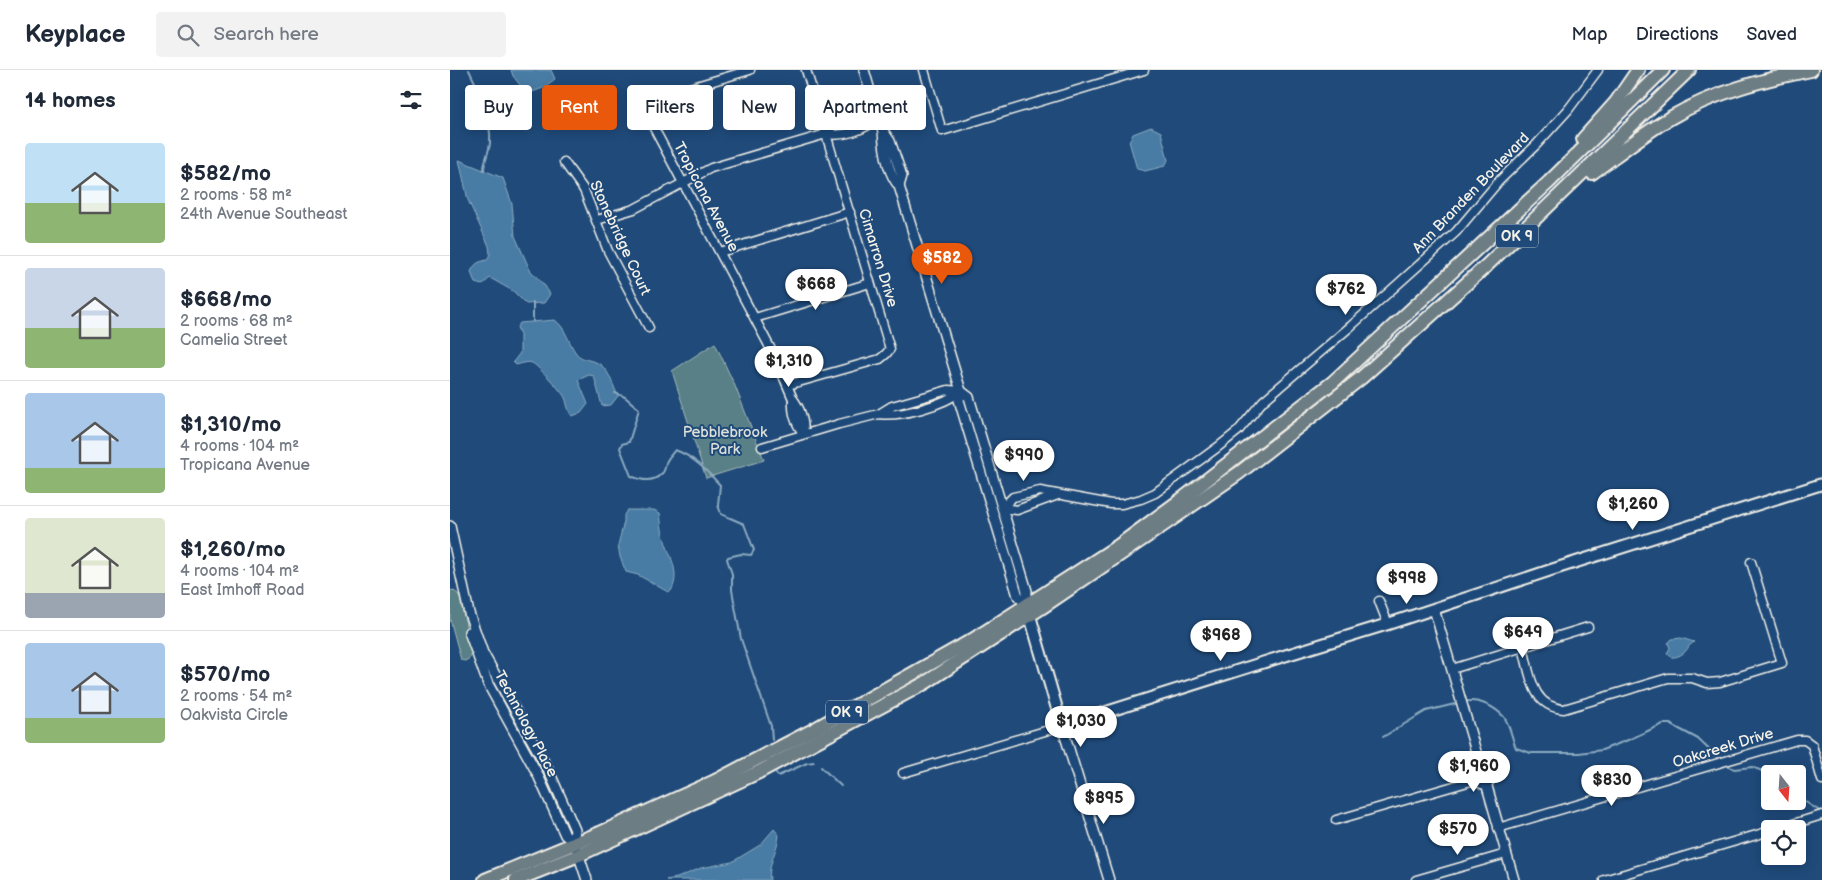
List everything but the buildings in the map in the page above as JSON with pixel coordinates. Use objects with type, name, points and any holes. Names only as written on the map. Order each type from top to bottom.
[{"type":"highway","points":[[1549,182],[1594,125],[1616,102],[1638,70]]},
{"type":"highway","name":"OK 9","points":[[1028,608],[1134,534],[1239,456],[1333,382],[1549,182],[1663,70]]},
{"type":"highway","name":"OK 9","points":[[516,880],[576,847],[713,782],[867,701],[1028,608],[1239,473],[1339,396],[1468,283],[1689,70]]},
{"type":"highway","points":[[1563,193],[1643,135],[1684,110],[1736,88],[1811,70]]},
{"type":"highway","name":"OK 9","points":[[485,880],[576,847]]},
{"type":"main road","points":[[1028,608],[1062,726],[1434,610],[1570,564],[1822,484]]},
{"type":"street","name":"Tropicana Avenue","points":[[750,70],[656,98],[650,103],[647,110],[649,119],[755,318],[788,385],[793,399],[798,406],[804,425],[804,434]]},
{"type":"street","name":"Cimarron Drive","points":[[788,385],[880,359],[889,352],[890,344],[806,70]]},
{"type":"street","points":[[864,70],[868,85]]},
{"type":"street","points":[[924,70],[942,130],[1144,70]]},
{"type":"street","name":"Ann Branden Boulevard","points":[[1002,508],[1013,497],[1040,492],[1111,504],[1122,504],[1141,499],[1155,493],[1218,448],[1238,431],[1263,401],[1351,326],[1456,232],[1499,181],[1568,110],[1598,70]]},
{"type":"street","points":[[826,134],[830,130]]},
{"type":"street","points":[[597,220],[634,209],[683,182],[723,164],[826,134],[838,136],[858,130]]},
{"type":"street","points":[[883,130],[892,177],[900,186],[962,391],[969,397],[1027,591],[1028,608]]},
{"type":"street","name":"Stonebridge Court","points":[[564,162],[584,190],[608,251],[649,328]]},
{"type":"street","points":[[720,252],[850,212]]},
{"type":"street","points":[[755,318],[870,283]]},
{"type":"street","points":[[762,448],[804,434],[879,414],[892,406],[948,390],[962,391]]},
{"type":"street","points":[[962,391],[959,400],[1018,596],[1028,608]]},
{"type":"street","name":"Ann Branden Boulevard","points":[[1002,508],[1017,510],[1058,495]]},
{"type":"street","name":"Technology Place","points":[[450,526],[469,613],[488,665],[548,769],[575,830],[576,847],[587,880]]},
{"type":"street","points":[[1523,647],[1536,693],[1548,705],[1564,709],[1668,678],[1692,678],[1707,683],[1720,682],[1782,663],[1752,562]]},
{"type":"street","points":[[1379,601],[1388,624]]},
{"type":"street","points":[[1434,610],[1463,705],[1482,778],[1514,880]]},
{"type":"street","points":[[1452,669],[1588,627]]},
{"type":"street","points":[[903,774],[1062,726],[1108,880]]},
{"type":"street","name":"Oakcreek Drive","points":[[1498,828],[1797,740],[1805,740],[1812,745],[1822,780]]},
{"type":"street","points":[[1336,820],[1482,778]]},
{"type":"street","points":[[1806,820],[1821,816]]},
{"type":"street","points":[[1604,880],[1761,834]]},
{"type":"street","points":[[1416,880],[1506,854]]},
{"type":"green space","name":"Pebblebrook Park","points":[[715,343],[735,386],[764,460],[706,478],[672,371]]},
{"type":"green space","points":[[453,590],[459,595],[472,651],[470,658],[465,661],[461,660],[450,619],[450,591]]},
{"type":"water","points":[[511,70],[551,70],[555,79],[547,85],[542,85],[542,88],[532,92],[532,85],[520,85]]},
{"type":"water","points":[[1151,127],[1161,132],[1168,160],[1165,166],[1145,171],[1137,169],[1129,141],[1133,134]]},
{"type":"water","points":[[459,160],[503,178],[512,204],[515,236],[530,270],[550,294],[544,303],[526,304],[513,291],[490,278],[482,285],[475,283],[471,272],[477,263],[487,260],[490,254],[489,246],[468,200]]},
{"type":"water","points":[[555,320],[562,327],[578,356],[598,363],[607,371],[618,396],[611,405],[602,406],[594,376],[589,375],[578,380],[588,404],[581,413],[572,416],[563,395],[539,368],[530,362],[516,365],[513,362],[520,353],[520,335],[517,327],[520,323]]},
{"type":"water","points":[[627,510],[654,510],[660,513],[664,537],[674,568],[675,576],[671,591],[668,592],[638,575],[626,572],[618,545],[624,515]]},
{"type":"water","points":[[1681,638],[1694,642],[1682,654],[1671,657],[1667,653],[1670,648],[1668,643],[1672,639]]},
{"type":"water","points":[[774,829],[779,835],[771,863],[770,880],[666,880],[677,878],[701,868],[732,862],[760,845]]},
{"type":"waterway","points":[[469,70],[481,96],[489,125],[490,143],[484,170]]},
{"type":"waterway","points":[[533,302],[533,321]]},
{"type":"waterway","points":[[615,393],[625,397],[639,409],[629,442],[622,444],[620,448],[631,476],[650,480],[658,477],[663,472],[667,460],[675,450],[699,464],[720,485],[718,505],[721,514],[744,524],[754,550],[751,555],[741,554],[728,557],[727,559],[732,574],[732,590],[741,639],[771,726],[772,740]]},
{"type":"waterway","points":[[1464,702],[1480,702],[1496,710],[1506,720],[1516,748],[1531,753],[1579,753],[1602,750],[1663,724],[1670,724],[1698,739],[1720,760]]},
{"type":"waterway","points":[[1383,737],[1426,711],[1459,703]]},
{"type":"waterway","points":[[776,773],[778,776],[807,763],[814,762]]},
{"type":"waterway","points":[[1725,764],[1734,769],[1752,767],[1761,770]]},
{"type":"waterway","points":[[821,767],[841,786]]},
{"type":"waterway","points":[[1806,802],[1821,812]]}]
